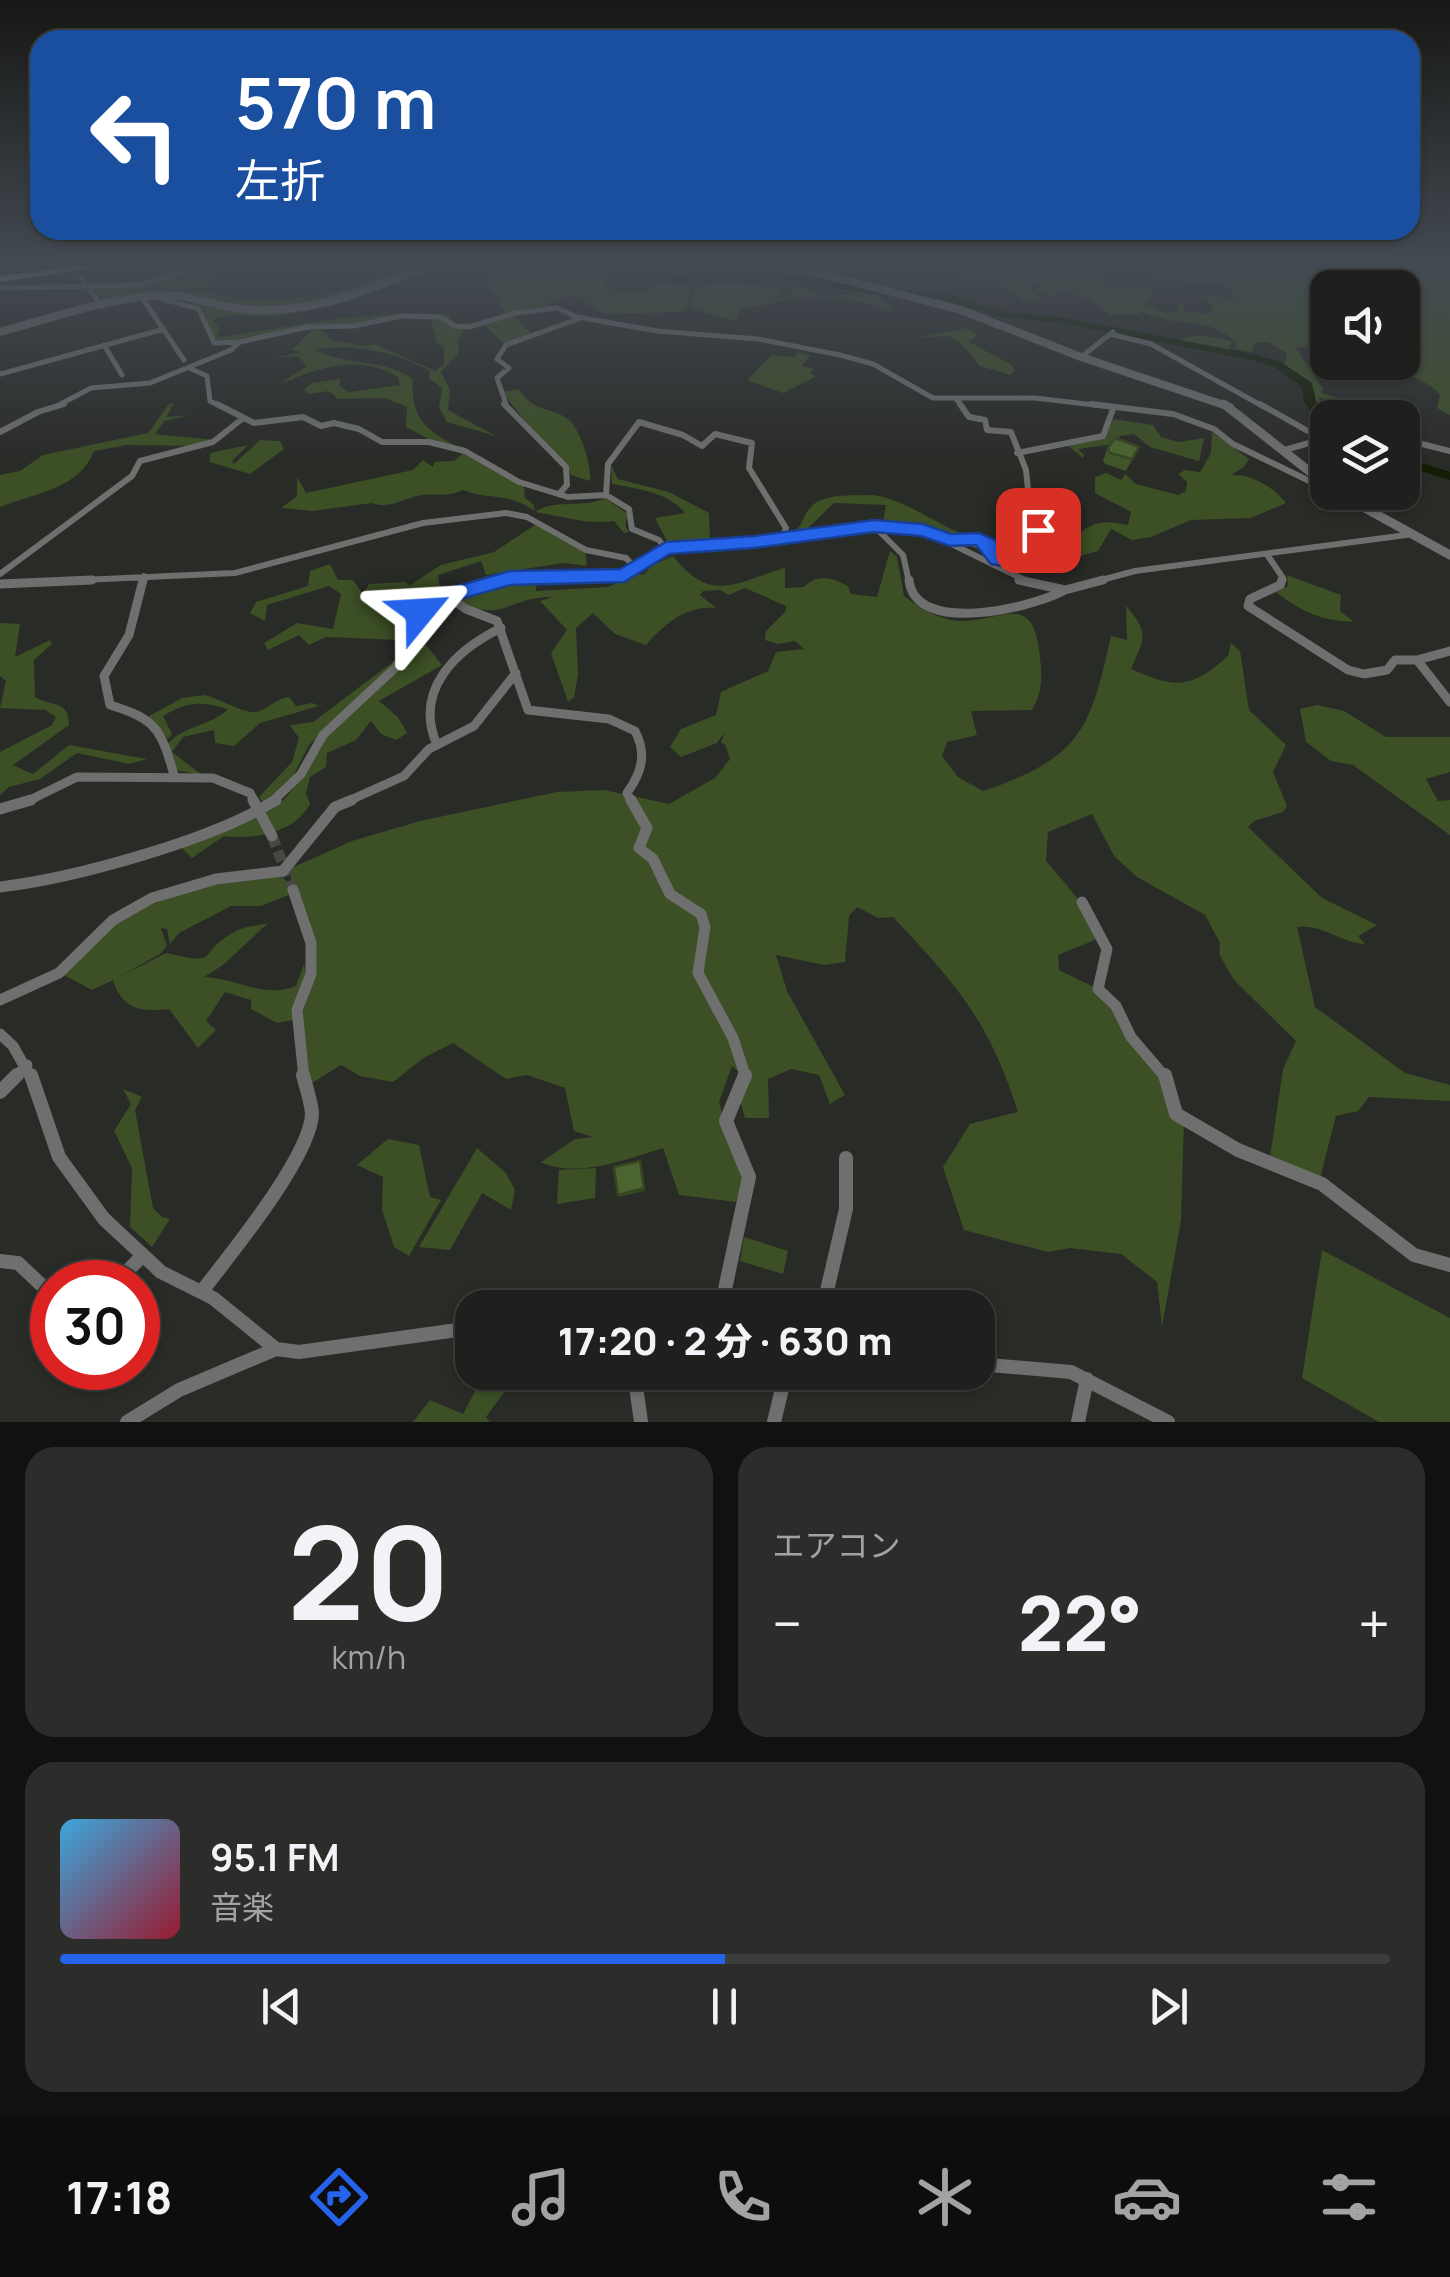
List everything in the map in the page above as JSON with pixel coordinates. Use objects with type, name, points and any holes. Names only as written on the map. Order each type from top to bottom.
[{"type":"street","points":[[0,374],[151,332]]},
{"type":"street","points":[[166,332],[184,360]]},
{"type":"street","points":[[207,332],[214,343],[284,332]]},
{"type":"street","points":[[543,332],[506,346],[497,359],[509,368],[498,378],[503,403],[566,467],[567,486],[559,494]]},
{"type":"street","points":[[686,332],[813,350],[873,364],[934,398],[1035,398],[1188,419],[1310,479]]},
{"type":"street","points":[[1019,332],[1229,406],[1310,472]]},
{"type":"street","points":[[1081,357],[1112,332]]},
{"type":"street","points":[[1113,332],[1151,344],[1310,430]]},
{"type":"street","points":[[0,432],[38,412],[69,404],[97,386],[146,384],[232,350],[240,342]]},
{"type":"street","points":[[104,345],[122,375]]},
{"type":"street","points":[[189,368],[207,376],[210,401],[254,423],[303,417],[322,426],[334,423],[359,429],[382,442],[429,442],[465,451],[520,482],[568,497],[606,495],[629,509],[632,530],[659,540],[666,548]]},
{"type":"street","points":[[1229,406],[1250,398]]},
{"type":"street","points":[[950,540],[979,539],[1004,562],[1031,565],[1045,560],[1053,545],[1031,519],[1026,470],[1012,432],[987,430],[985,420],[969,417],[957,400]]},
{"type":"street","points":[[1018,453],[1103,436],[1113,410]]},
{"type":"street","points":[[0,574],[132,476],[140,461],[213,442],[244,418]]},
{"type":"street","points":[[606,495],[602,476],[607,458],[638,422],[683,435],[702,446],[715,434],[735,436],[752,443],[749,468],[758,481],[763,504],[786,528],[782,538]]},
{"type":"street","points":[[1285,450],[1310,442]]},
{"type":"street","points":[[1420,444],[1450,451]]},
{"type":"street","points":[[1368,510],[1450,555]]},
{"type":"street","points":[[0,584],[235,573],[423,523],[506,514],[527,517],[586,550],[626,558],[636,569]]},
{"type":"street","points":[[874,526],[900,552],[913,598],[946,614],[1021,606],[1135,571],[1414,534]]},
{"type":"street","points":[[0,888],[41,882],[172,844],[261,809],[282,795],[301,774],[324,735],[395,668],[408,649],[420,612],[447,596],[520,576],[608,578],[636,569],[666,548],[874,526],[923,530],[950,540],[1026,583],[1065,590]]},
{"type":"street","points":[[1268,556],[1283,578],[1280,586],[1250,599],[1248,606],[1348,670],[1364,674],[1387,670],[1394,660],[1417,660],[1450,651]]},
{"type":"street","points":[[144,576],[129,635],[104,676],[110,705],[142,715],[163,735],[174,775]]},
{"type":"street","points":[[447,596],[466,609],[490,615],[501,628],[528,710],[564,719],[616,719],[628,723],[640,737],[642,770],[627,794],[647,828],[638,848],[654,860],[670,894],[700,914],[705,927],[698,973],[733,1038],[746,1078],[726,1121],[749,1177],[726,1290]]},
{"type":"street","points":[[437,744],[429,732],[428,714],[447,668],[456,655],[501,628]]},
{"type":"street","points":[[1417,660],[1450,702]]},
{"type":"street","points":[[0,1000],[57,975],[76,960],[98,932],[135,908],[182,887],[232,876],[283,871],[336,807],[404,776],[418,758],[437,744],[474,726],[516,673]]},
{"type":"street","points":[[0,809],[24,803],[76,777],[214,778],[250,793],[272,836]]},
{"type":"street","points":[[202,1291],[273,1198],[312,1115],[299,1054],[297,1010],[311,974],[310,943],[293,890]]},
{"type":"street","points":[[1082,902],[1107,942],[1108,964],[1098,989],[1116,1006],[1131,1038],[1165,1075],[1176,1114],[1238,1150],[1322,1184],[1391,1240],[1414,1254],[1450,1265]]},
{"type":"street","points":[[0,1034],[18,1048],[28,1065],[51,1142],[82,1194],[164,1275],[202,1291],[276,1349]]},
{"type":"street","points":[[0,1092],[28,1065]]},
{"type":"street","points":[[828,1290],[846,1209],[846,1158]]},
{"type":"street","points":[[138,1260],[142,1256]]},
{"type":"street","points":[[0,1261],[8,1260],[30,1272]]},
{"type":"street","points":[[127,1422],[179,1390],[276,1349],[299,1352],[455,1330]]},
{"type":"street","points":[[995,1365],[1056,1368],[1087,1378],[1168,1422]]},
{"type":"street","points":[[1078,1422],[1087,1378]]},
{"type":"street","points":[[637,1390],[641,1422]]},
{"type":"street","points":[[774,1422],[782,1390]]},
{"type":"green space","points":[[211,332],[224,337],[278,332],[248,339],[213,340]]},
{"type":"green space","points":[[310,332],[323,332],[330,340],[375,344],[435,371],[444,364],[444,347],[437,342],[434,332],[462,332],[459,353],[441,372],[450,390],[448,410],[496,436],[447,422],[439,407],[442,388],[429,378],[430,371],[389,354],[343,347],[315,350],[389,368],[413,379],[414,404],[423,422],[460,448],[438,444],[406,427],[407,407],[385,398],[338,399],[329,391],[309,394],[304,390],[311,383],[340,379],[339,386],[349,392],[400,385],[398,378],[384,370],[338,366],[278,385],[307,366],[298,356],[275,358],[301,352],[292,350]]},
{"type":"green space","points":[[492,332],[532,334],[505,345]]},
{"type":"green space","points":[[973,332],[978,335],[969,342],[1012,365],[1015,371],[1011,375],[980,366],[960,342],[949,336],[918,338]]},
{"type":"green space","points":[[1116,332],[1175,341],[1198,335],[1232,341],[1229,350],[1284,365],[1287,353],[1268,342],[1255,343],[1252,352],[1235,349],[1236,343],[1223,332],[1310,332],[1310,347],[1295,347],[1310,370],[1310,380],[1317,380],[1323,389],[1321,393],[1342,400],[1310,400],[1310,408],[1301,383],[1272,363]]},
{"type":"green space","points":[[1420,332],[1450,332],[1450,415],[1437,408],[1440,395],[1421,381]]},
{"type":"green space","points":[[798,353],[810,355],[802,366],[814,369],[810,373],[815,377],[783,393],[747,380],[772,355],[794,357]]},
{"type":"green space","points":[[519,389],[534,404],[565,417],[576,428],[590,481],[571,475],[567,465],[502,392]]},
{"type":"green space","points":[[174,403],[166,417],[190,415],[164,421],[155,434],[215,440],[201,446],[127,445],[94,451],[87,464],[67,482],[0,507],[0,475],[20,471],[43,455],[148,433],[169,404]]},
{"type":"green space","points":[[1113,419],[1153,425],[1161,437],[1179,442],[1204,438],[1199,461],[1150,447],[1134,434],[1120,436],[1113,444],[1078,449],[1083,458],[1068,446],[1104,437]]},
{"type":"green space","points":[[1212,432],[1249,459],[1231,475],[1261,482],[1286,503],[1251,518],[1191,520],[1151,537],[1132,540],[1111,529],[1098,551],[1059,562],[1056,544],[1043,527],[1073,538],[1098,523],[1128,525],[1131,512],[1095,493],[1095,477],[1106,473],[1121,480],[1125,474],[1136,484],[1178,495],[1186,491],[1187,482],[1178,474],[1185,470],[1200,472],[1211,453]]},
{"type":"green space","points":[[260,440],[280,441],[284,449],[250,474],[210,462],[210,453],[248,445],[232,461],[234,464]]},
{"type":"green space","points":[[465,452],[524,486],[525,498],[535,511],[506,498],[463,490],[385,505],[372,503],[312,511],[281,508],[297,496],[297,477],[306,493],[413,470],[423,460],[433,467],[434,462],[454,461]]},
{"type":"green space","points":[[611,465],[618,479],[669,492],[709,513],[710,543],[668,543],[655,518],[685,513],[661,496],[612,484]]},
{"type":"green space","points":[[872,495],[897,501],[966,535],[955,538],[883,522],[886,505],[834,503],[804,532],[792,534],[810,508],[823,499]]},
{"type":"green space","points":[[605,498],[628,514],[625,526],[629,532],[624,533],[614,521],[584,521],[535,512],[552,505]]},
{"type":"green space","points":[[538,523],[585,551],[587,566],[564,563],[486,575],[481,561],[438,575],[440,589],[407,624],[402,640],[326,637],[309,645],[299,635],[268,650],[264,643],[297,623],[333,629],[341,594],[329,586],[267,605],[265,621],[250,613],[256,602],[308,586],[310,571],[330,564],[338,580],[353,580],[363,594],[369,584],[406,582],[409,586],[441,565],[494,552]]},
{"type":"green space","points":[[890,551],[897,557],[904,596],[924,609],[961,621],[1023,616],[1037,636],[1041,678],[1032,710],[971,711],[977,735],[947,742],[942,756],[958,777],[983,791],[1041,766],[1076,737],[1096,696],[1111,636],[1127,640],[1126,606],[1138,622],[1142,636],[1131,669],[1147,676],[1172,682],[1193,680],[1228,656],[1231,643],[1240,651],[1249,710],[1286,745],[1273,772],[1287,806],[1283,812],[1254,821],[1248,827],[1322,898],[1377,925],[1358,936],[1365,944],[1314,928],[1297,927],[1315,1007],[1405,1073],[1450,1085],[1450,1101],[1369,1097],[1358,1111],[1336,1116],[1319,1182],[1270,1157],[1283,1069],[1296,1041],[1234,980],[1219,954],[1220,943],[1205,915],[1137,877],[1114,856],[1092,814],[1048,832],[1046,861],[1083,907],[1095,940],[1058,955],[1059,970],[1098,989],[1117,1008],[1184,1120],[1181,1220],[1162,1327],[1157,1282],[1121,1254],[1070,1248],[1048,1252],[964,1230],[943,1167],[970,1124],[1018,1112],[995,1053],[969,1006],[893,917],[878,918],[857,907],[849,916],[845,962],[824,965],[776,955],[787,991],[845,1095],[830,1104],[819,1075],[791,1069],[768,1079],[769,1118],[745,1118],[739,1097],[746,1078],[732,1066],[719,1102],[743,1181],[736,1202],[679,1195],[663,1148],[586,1168],[555,1167],[541,1162],[575,1139],[593,1137],[574,1131],[565,1088],[527,1075],[506,1079],[453,1043],[425,1057],[393,1082],[360,1076],[341,1065],[307,1086],[293,1020],[277,1023],[251,1009],[251,1000],[225,992],[206,1021],[216,1030],[198,1048],[169,1009],[134,1007],[122,998],[113,980],[92,990],[62,974],[100,934],[139,910],[209,886],[278,875],[287,881],[291,894],[261,906],[231,906],[179,933],[170,944],[167,929],[161,928],[167,946],[160,954],[117,978],[166,953],[203,958],[236,931],[268,923],[223,965],[204,977],[261,989],[296,986],[304,964],[306,975],[314,950],[300,922],[289,869],[352,841],[420,821],[557,792],[604,790],[669,804],[715,778],[730,759],[721,743],[724,733],[717,743],[681,757],[670,747],[681,729],[716,715],[721,692],[768,671],[776,652],[804,649],[795,641],[778,644],[765,640],[766,631],[786,611],[786,606],[745,588],[729,595],[720,590],[703,591],[700,595],[716,608],[696,609],[677,617],[646,645],[615,634],[593,613],[576,628],[578,675],[574,697],[568,702],[551,653],[567,630],[540,601],[552,597],[494,610],[482,610],[449,598],[537,578],[536,591],[608,587],[633,575],[645,574],[651,566],[673,556],[700,581],[712,585],[738,583],[785,568],[785,588],[804,587],[825,578],[848,586],[851,594],[877,597]]},
{"type":"green space","points":[[1287,575],[1341,595],[1340,611],[1354,622],[1313,614],[1276,592],[1288,586]]},
{"type":"green space","points":[[0,623],[20,624],[15,657],[50,640],[52,644],[34,660],[35,697],[63,708],[69,725],[13,765],[33,774],[69,745],[147,759],[129,764],[77,753],[40,779],[9,787],[0,795],[0,752],[52,725],[56,717],[45,710],[0,708],[6,681],[0,676]]},
{"type":"green space","points":[[417,634],[442,665],[379,701],[398,717],[407,733],[396,740],[381,734],[371,721],[356,740],[327,753],[326,767],[310,777],[306,793],[310,804],[284,828],[248,837],[224,836],[192,858],[180,846],[246,823],[278,805],[296,784],[323,739],[407,658]]},
{"type":"green space","points":[[398,658],[309,745],[291,780],[265,806],[259,797],[292,762],[299,738],[290,725],[313,722]]},
{"type":"green space","points":[[204,695],[251,712],[289,697],[296,706],[319,706],[260,723],[234,746],[215,743],[214,730],[183,737],[172,752],[202,775],[176,770],[166,746],[180,734],[228,709],[195,704],[172,711],[163,716],[172,734],[168,739],[149,716],[182,698]]},
{"type":"green space","points":[[1317,705],[1344,711],[1386,737],[1450,737],[1450,772],[1426,779],[1438,801],[1450,800],[1450,835],[1353,765],[1331,761],[1306,742],[1300,709]]},
{"type":"green space","points":[[123,1089],[142,1097],[135,1110],[153,1208],[170,1219],[152,1247],[130,1227],[132,1168],[114,1131],[131,1104]]},
{"type":"green space","points":[[388,1139],[419,1145],[430,1197],[441,1200],[409,1256],[394,1247],[382,1210],[383,1177],[357,1165]]},
{"type":"green space","points":[[477,1148],[506,1173],[515,1190],[511,1210],[482,1193],[450,1250],[419,1247]]},
{"type":"green space","points":[[596,1168],[595,1198],[557,1204],[559,1170]]},
{"type":"green space","points":[[744,1237],[788,1251],[783,1274],[740,1261]]},
{"type":"green space","points":[[1322,1250],[1450,1318],[1450,1422],[1379,1422],[1302,1378]]},
{"type":"green space","points":[[476,1390],[506,1390],[486,1417],[490,1422],[413,1422],[430,1400],[463,1414]]},
{"type":"building","points":[[1115,438],[1139,447],[1132,459],[1110,453],[1108,448]]},
{"type":"building","points":[[640,1161],[644,1188],[618,1195],[614,1167]]},
{"type":"waterway","points":[[1125,332],[1277,364],[1308,386],[1310,402]]},
{"type":"waterway","points":[[1420,467],[1450,476]]},
{"type":"tunnel","points":[[272,836],[293,890]]},
{"type":"route","points":[[420,612],[447,596],[510,578],[624,575],[666,548],[754,542],[874,526],[923,530],[950,540],[979,539],[988,544],[998,560],[1040,564],[1053,545],[1038,530]]}]
